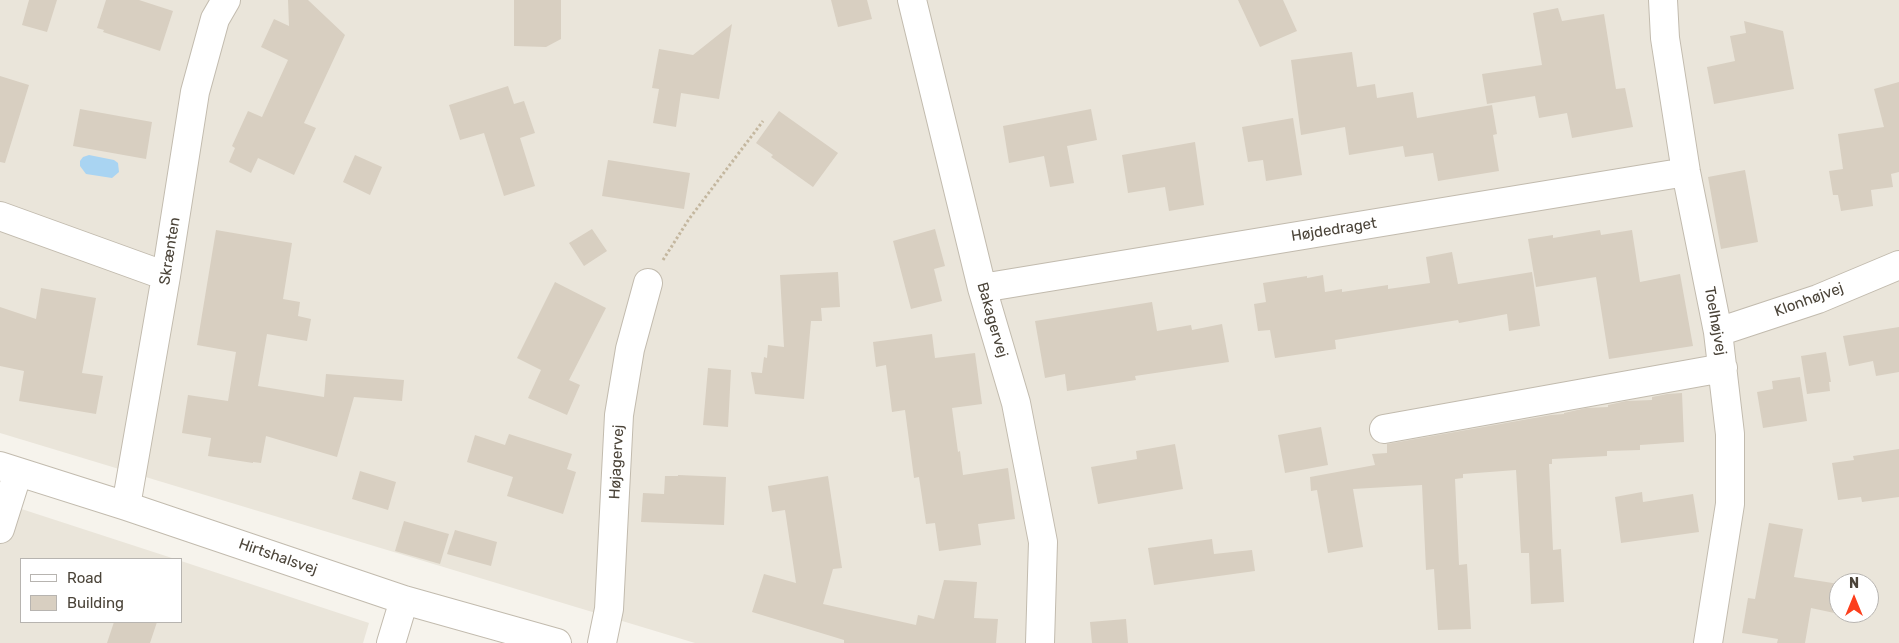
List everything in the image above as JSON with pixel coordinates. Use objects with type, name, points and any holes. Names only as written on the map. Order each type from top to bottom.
[{"type":"street","name":"Skrænten","points":[[126,506],[166,276],[195,92],[215,18],[226,0]]},
{"type":"street","name":"Bakagervej","points":[[912,0],[982,288],[1016,402],[1043,542],[1040,643]]},
{"type":"street","name":"Toelhøjvej","points":[[1663,0],[1665,38],[1686,172],[1718,332],[1730,434],[1730,504],[1708,643]]},
{"type":"street","name":"Højdedraget","points":[[982,288],[1686,172]]},
{"type":"street","points":[[0,216],[166,276]]},
{"type":"street","name":"Klonhøjvej","points":[[1718,332],[1818,299],[1899,265]]},
{"type":"street","name":"Højagervej","points":[[602,643],[609,609],[620,415],[630,348],[648,284]]},
{"type":"street","points":[[1384,429],[1723,368]]},
{"type":"street","points":[[0,529],[9,469]]},
{"type":"street","name":"Hirtshalsvej","points":[[9,469],[126,506],[404,600],[557,643]]},
{"type":"street","points":[[390,643],[404,600]]},
{"type":"path","points":[[648,284],[689,219],[763,120]]},
{"type":"shaded area","points":[[0,0],[1899,0],[1899,643],[695,643],[0,433]]},
{"type":"shaded area","points":[[0,502],[172,558],[20,558],[20,623],[182,623],[182,561],[369,623],[363,643],[0,643]]},
{"type":"water","points":[[89,155],[114,160],[118,163],[119,172],[112,178],[86,174],[80,166],[80,161],[83,157]]},
{"type":"building","points":[[29,0],[57,0],[47,32],[22,25]]},
{"type":"building","points":[[106,0],[139,0],[173,11],[160,51],[103,32],[104,30],[97,28]]},
{"type":"building","points":[[288,0],[308,0],[345,35],[304,123],[316,128],[294,175],[258,158],[251,173],[229,162],[235,148],[232,146],[248,111],[262,117],[288,60],[261,47],[274,19],[289,26]]},
{"type":"building","points":[[514,0],[561,0],[561,39],[546,47],[514,46]]},
{"type":"building","points":[[831,0],[867,0],[872,19],[838,27]]},
{"type":"building","points":[[1238,0],[1283,0],[1297,31],[1260,47]]},
{"type":"building","points":[[1558,8],[1562,21],[1604,14],[1616,89],[1625,88],[1633,127],[1572,138],[1567,113],[1539,118],[1535,96],[1487,104],[1482,74],[1542,65],[1533,13]]},
{"type":"building","points":[[1744,21],[1783,31],[1794,89],[1714,104],[1707,67],[1735,61],[1730,36],[1746,33]]},
{"type":"building","points":[[732,24],[719,99],[681,93],[676,127],[653,123],[659,89],[652,88],[659,49],[693,55]]},
{"type":"building","points":[[1352,52],[1357,87],[1375,84],[1377,98],[1413,92],[1417,118],[1492,105],[1497,134],[1493,135],[1499,171],[1438,181],[1433,153],[1405,157],[1403,146],[1349,155],[1345,127],[1301,135],[1291,60]]},
{"type":"building","points":[[0,76],[29,85],[5,163],[0,162]]},
{"type":"building","points":[[1899,82],[1899,172],[1891,174],[1893,187],[1871,190],[1873,206],[1841,211],[1838,195],[1833,195],[1829,171],[1843,169],[1838,134],[1884,127],[1874,89]]},
{"type":"building","points":[[508,86],[514,104],[524,101],[535,133],[520,138],[535,186],[504,196],[484,133],[460,140],[449,105]]},
{"type":"building","points":[[80,109],[152,122],[146,159],[73,146]]},
{"type":"building","points":[[1091,109],[1097,140],[1067,146],[1074,183],[1050,187],[1044,156],[1009,163],[1003,126]]},
{"type":"building","points":[[779,111],[838,153],[813,187],[771,157],[773,155],[756,143]]},
{"type":"building","points":[[1293,118],[1302,175],[1266,181],[1263,160],[1248,162],[1242,127]]},
{"type":"building","points":[[1195,142],[1204,205],[1169,211],[1165,187],[1128,193],[1122,155]]},
{"type":"building","points":[[355,155],[382,167],[370,195],[343,182]]},
{"type":"building","points":[[608,160],[690,173],[684,209],[602,196]]},
{"type":"building","points":[[1745,170],[1758,242],[1721,249],[1708,177]]},
{"type":"building","points":[[592,229],[607,251],[584,266],[569,243]]},
{"type":"building","points":[[935,229],[945,266],[934,269],[942,301],[911,309],[893,241]]},
{"type":"building","points":[[216,230],[292,243],[283,299],[300,302],[298,316],[311,319],[307,341],[267,334],[258,386],[324,397],[326,374],[404,380],[402,401],[354,397],[337,457],[266,436],[261,463],[253,463],[208,456],[211,438],[182,433],[188,395],[228,401],[236,352],[197,345]]},
{"type":"building","points":[[1600,230],[1601,235],[1632,230],[1640,282],[1680,274],[1693,346],[1609,359],[1596,277],[1536,287],[1528,239],[1553,235],[1553,238]]},
{"type":"building","points":[[1452,252],[1458,284],[1532,272],[1540,326],[1509,331],[1507,314],[1459,323],[1458,320],[1335,340],[1336,349],[1275,358],[1270,330],[1258,331],[1254,304],[1266,302],[1263,283],[1323,275],[1325,292],[1342,289],[1342,292],[1388,285],[1388,289],[1430,283],[1426,257]]},
{"type":"building","points":[[838,272],[840,307],[821,308],[822,321],[811,321],[804,399],[755,394],[751,372],[762,373],[764,357],[767,358],[768,345],[784,347],[780,275]]},
{"type":"building","points":[[555,282],[606,308],[569,380],[580,385],[567,415],[528,398],[541,370],[517,358]]},
{"type":"building","points":[[41,288],[96,298],[82,373],[103,376],[96,414],[19,401],[24,371],[0,366],[0,307],[36,319]]},
{"type":"building","points":[[1152,302],[1157,331],[1191,325],[1192,330],[1222,324],[1229,362],[1135,376],[1136,380],[1067,391],[1065,374],[1045,378],[1035,321]]},
{"type":"building","points":[[1899,327],[1899,372],[1876,376],[1873,361],[1849,366],[1843,336]]},
{"type":"building","points":[[932,334],[935,358],[975,353],[982,404],[952,408],[963,475],[1008,468],[1015,519],[978,524],[981,545],[939,551],[935,523],[926,524],[919,477],[914,478],[905,410],[892,412],[886,365],[876,367],[873,342]]},
{"type":"building","points":[[1826,352],[1831,382],[1829,382],[1830,391],[1807,394],[1801,356]]},
{"type":"building","points":[[708,368],[731,370],[728,427],[703,425]]},
{"type":"building","points":[[1800,377],[1807,421],[1763,428],[1757,392],[1773,389],[1772,381]]},
{"type":"building","points":[[1682,393],[1684,442],[1640,445],[1640,450],[1607,451],[1607,456],[1552,459],[1552,464],[1549,464],[1553,550],[1561,549],[1564,602],[1531,604],[1529,553],[1521,553],[1516,470],[1463,474],[1463,478],[1455,479],[1459,565],[1467,564],[1471,629],[1438,630],[1434,569],[1426,570],[1422,485],[1353,489],[1363,547],[1328,553],[1317,490],[1311,491],[1310,477],[1375,465],[1372,454],[1387,453],[1387,444],[1564,414],[1586,408],[1608,407],[1608,405],[1626,401],[1652,400],[1652,397]]},
{"type":"building","points":[[1321,427],[1328,465],[1285,473],[1278,435]]},
{"type":"building","points":[[509,434],[572,454],[567,469],[576,472],[563,514],[507,496],[513,477],[467,462],[475,435],[505,445]]},
{"type":"building","points":[[1175,444],[1183,489],[1098,504],[1091,467],[1137,459],[1136,451]]},
{"type":"building","points":[[1899,449],[1899,497],[1862,502],[1861,497],[1838,500],[1832,463],[1854,460],[1853,456]]},
{"type":"building","points":[[360,471],[396,482],[388,510],[352,499]]},
{"type":"building","points":[[665,476],[726,477],[724,525],[641,522],[643,493],[664,494]]},
{"type":"building","points":[[828,476],[842,568],[833,569],[823,604],[916,625],[918,615],[934,619],[944,580],[977,582],[974,618],[998,619],[996,643],[844,643],[844,640],[752,612],[764,574],[796,583],[785,510],[772,512],[768,486]]},
{"type":"building","points":[[1642,492],[1643,502],[1693,494],[1699,532],[1621,543],[1615,497]]},
{"type":"building","points":[[404,521],[449,534],[440,564],[395,551]]},
{"type":"building","points":[[1769,523],[1803,529],[1794,577],[1829,582],[1829,612],[1811,608],[1805,643],[1777,643],[1778,639],[1742,633],[1748,598],[1755,599]]},
{"type":"building","points":[[455,530],[497,542],[491,566],[447,554]]},
{"type":"building","points":[[1212,539],[1214,554],[1252,550],[1255,571],[1154,585],[1148,548]]},
{"type":"building","points":[[1126,619],[1128,643],[1092,643],[1090,622]]},
{"type":"building","points":[[114,623],[157,623],[150,643],[107,643]]}]
